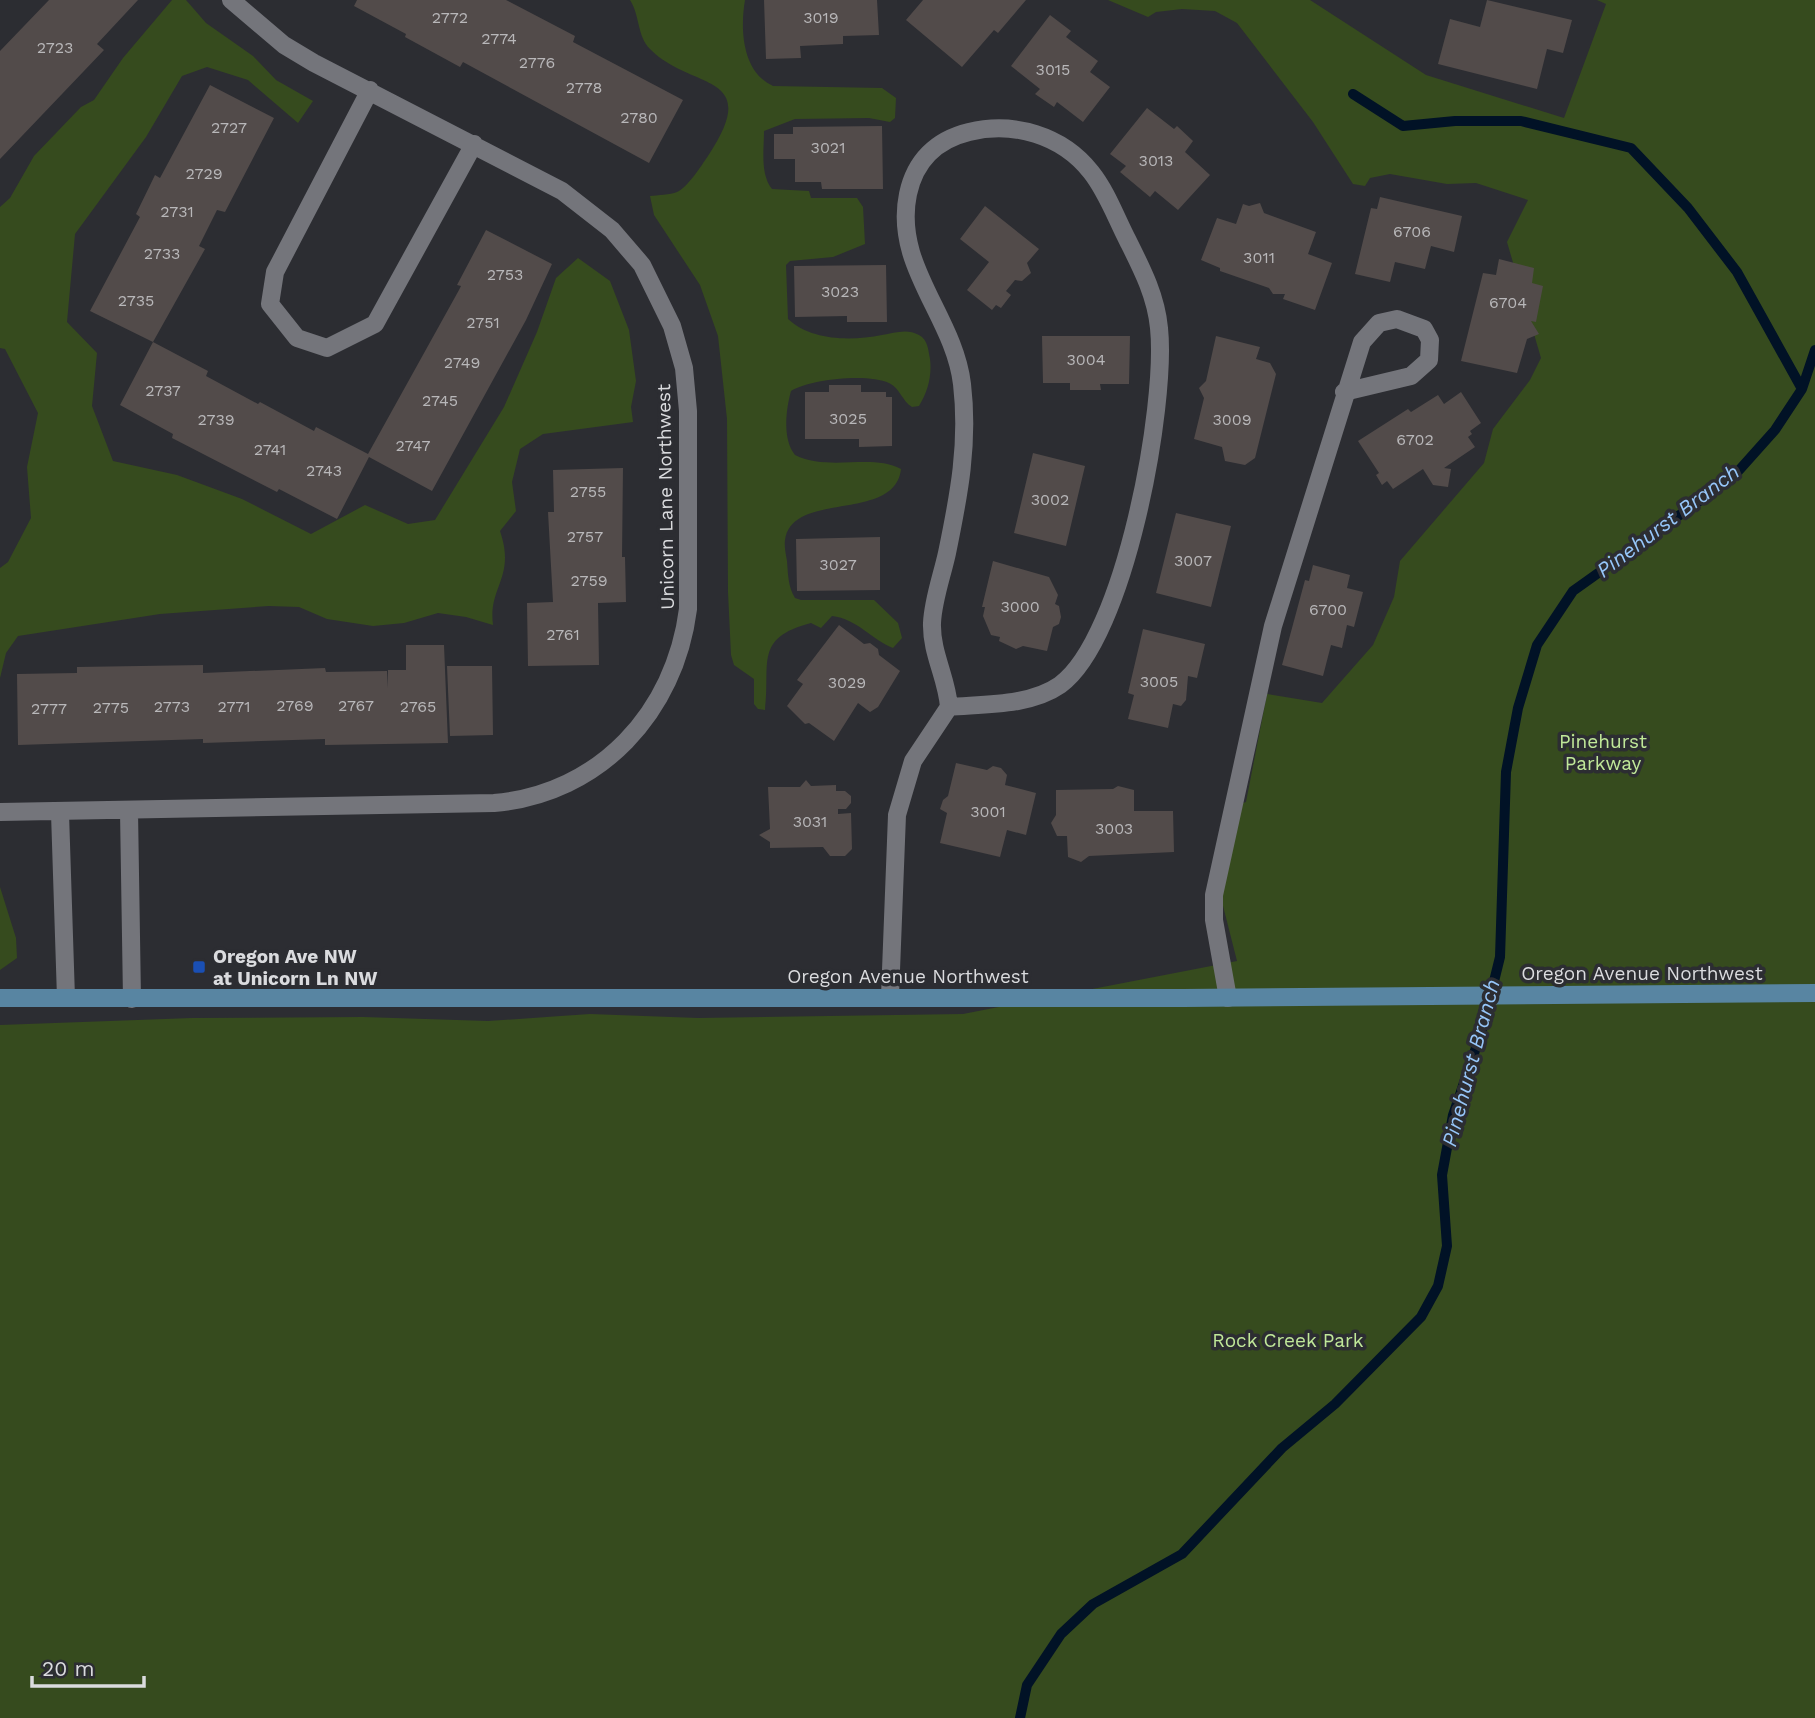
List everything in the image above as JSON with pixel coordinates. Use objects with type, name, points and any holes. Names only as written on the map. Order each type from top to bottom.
[{"type":"street","name":"Unicorn Lane Northwest","points":[[0,812],[494,803],[529,797],[572,780],[618,750],[640,728],[670,678],[682,644],[688,609],[688,411],[684,368],[672,326],[648,275],[612,230],[562,191],[284,45],[232,0]]},
{"type":"street","points":[[370,90],[275,272],[270,304],[296,338],[327,348],[375,324],[474,144]]},
{"type":"street","points":[[890,996],[897,815],[913,761],[949,707],[933,645],[932,618],[962,481],[965,413],[953,349],[913,261],[906,231],[906,208],[918,168],[935,146],[947,139],[979,129],[1018,129],[1046,138],[1073,153],[1101,187],[1154,298],[1160,330],[1160,382],[1139,516],[1114,590],[1086,656],[1068,678],[1048,691],[1010,701],[949,707]]},
{"type":"street","points":[[1228,998],[1214,920],[1214,895],[1273,626],[1344,392],[1362,342],[1378,323],[1398,319],[1424,329],[1430,340],[1429,360],[1411,376],[1344,392]]},
{"type":"street","points":[[129,811],[132,999]]},
{"type":"street","points":[[60,813],[66,998]]},
{"type":"street","name":"Oregon Avenue Northwest","points":[[0,998],[1228,998],[1815,993]]},
{"type":"green space","points":[[172,0],[186,0],[206,23],[253,56],[276,80],[313,101],[298,123],[248,80],[207,67],[182,76],[146,137],[75,234],[67,322],[97,353],[92,406],[113,461],[177,475],[242,499],[311,534],[365,505],[408,524],[435,520],[504,407],[537,332],[556,278],[578,258],[610,281],[629,330],[636,381],[631,407],[633,422],[543,434],[520,449],[512,482],[516,511],[500,531],[505,560],[494,600],[493,625],[438,613],[404,623],[373,626],[327,619],[299,607],[269,606],[160,614],[18,636],[6,653],[0,678],[0,568],[8,562],[31,518],[27,467],[38,413],[5,349],[0,348],[0,207],[10,198],[34,156],[81,107],[94,100],[123,58]]},
{"type":"green space","points":[[630,0],[745,0],[743,36],[749,60],[755,71],[773,86],[882,88],[896,98],[895,118],[890,122],[869,118],[795,119],[764,131],[764,169],[772,189],[809,191],[811,198],[857,198],[863,207],[865,244],[833,257],[790,261],[786,265],[788,319],[808,332],[832,338],[914,333],[926,342],[930,365],[929,383],[919,406],[912,407],[889,383],[868,378],[811,383],[791,391],[787,432],[795,455],[822,462],[877,462],[901,469],[895,486],[881,496],[805,515],[792,525],[785,545],[793,594],[801,600],[874,600],[898,623],[902,638],[893,648],[849,621],[832,616],[821,628],[811,623],[793,629],[780,636],[768,655],[765,710],[758,709],[754,704],[754,679],[734,665],[731,655],[727,419],[718,336],[700,285],[654,215],[650,196],[677,192],[690,181],[723,129],[728,109],[725,96],[715,86],[667,62],[650,49],[643,38]]},
{"type":"green space","name":"Rock Creek Park","points":[[1108,0],[1310,0],[1426,75],[1564,118],[1606,4],[1597,0],[1815,0],[1815,1718],[0,1718],[0,1025],[192,1018],[363,1017],[488,1021],[590,1014],[698,1018],[963,1014],[1237,961],[1220,894],[1243,803],[1246,802],[1267,694],[1322,703],[1373,645],[1394,597],[1400,561],[1484,463],[1493,429],[1530,380],[1541,358],[1507,242],[1528,200],[1476,183],[1447,184],[1390,174],[1370,178],[1365,186],[1353,184],[1313,122],[1237,23],[1215,11],[1182,9],[1156,12],[1148,17]]},
{"type":"green space","points":[[0,887],[16,938],[17,958],[0,970]]},
{"type":"building","points":[[49,0],[138,0],[97,44],[104,50],[0,159],[0,51]]},
{"type":"building","points":[[357,0],[506,0],[575,36],[573,42],[683,100],[649,163],[463,62],[460,67],[405,37],[406,34],[354,6]]},
{"type":"building","points":[[764,0],[877,0],[879,35],[843,36],[843,44],[800,46],[801,58],[766,59]]},
{"type":"building","points":[[923,0],[1026,0],[998,33],[994,30],[962,67],[906,20]]},
{"type":"building","points":[[1487,0],[1572,20],[1563,53],[1547,49],[1537,89],[1438,64],[1450,19],[1480,27]]},
{"type":"building","points":[[1050,15],[1071,31],[1066,37],[1098,61],[1090,72],[1110,87],[1083,122],[1057,102],[1054,107],[1035,94],[1040,89],[1011,66]]},
{"type":"building","points":[[210,85],[274,118],[225,212],[217,210],[199,246],[205,249],[153,342],[90,311],[140,217],[136,214],[155,175],[160,178]]},
{"type":"building","points":[[1147,108],[1174,129],[1177,126],[1193,141],[1185,152],[1210,175],[1178,210],[1155,191],[1150,197],[1120,172],[1126,166],[1110,154]]},
{"type":"building","points":[[882,126],[883,189],[822,189],[821,182],[795,182],[795,159],[774,159],[774,134],[793,134],[793,127]]},
{"type":"building","points":[[1380,197],[1462,216],[1454,252],[1431,246],[1425,269],[1395,262],[1390,282],[1355,274],[1371,208],[1377,209]]},
{"type":"building","points":[[1260,203],[1264,213],[1316,232],[1308,254],[1332,263],[1315,310],[1283,299],[1285,294],[1273,294],[1269,288],[1220,271],[1220,268],[1201,260],[1217,218],[1236,224],[1243,204],[1249,206]]},
{"type":"building","points":[[985,206],[1039,249],[1027,263],[1031,273],[1022,281],[1015,280],[1006,291],[1011,295],[1001,308],[996,305],[992,310],[967,290],[989,262],[960,239]]},
{"type":"building","points":[[486,230],[552,264],[526,320],[432,491],[369,457],[337,519],[279,489],[277,492],[172,438],[173,434],[120,405],[153,342],[208,371],[206,376],[258,404],[260,402],[314,431],[316,427],[368,454],[459,290],[461,286],[457,285]]},
{"type":"building","points":[[1499,259],[1534,268],[1532,283],[1543,286],[1536,322],[1531,321],[1539,334],[1527,339],[1517,373],[1461,361],[1483,273],[1496,275]]},
{"type":"building","points":[[886,265],[887,322],[847,322],[847,316],[795,317],[794,266]]},
{"type":"building","points":[[1042,336],[1130,336],[1129,384],[1100,384],[1101,390],[1070,390],[1070,383],[1043,383]]},
{"type":"building","points":[[1216,336],[1260,347],[1256,359],[1270,363],[1276,374],[1255,458],[1245,465],[1225,461],[1222,447],[1194,439],[1204,398],[1199,388],[1206,381]]},
{"type":"building","points":[[829,385],[861,385],[861,392],[886,392],[886,397],[892,397],[892,446],[859,447],[859,439],[805,439],[805,392],[829,392]]},
{"type":"building","points":[[1461,392],[1481,423],[1470,431],[1472,434],[1468,437],[1475,447],[1444,468],[1451,469],[1448,487],[1433,485],[1423,469],[1393,489],[1387,481],[1382,485],[1376,475],[1379,473],[1358,441],[1408,409],[1411,412],[1438,395],[1444,404]]},
{"type":"building","points":[[1033,453],[1085,466],[1066,546],[1014,533]]},
{"type":"building","points":[[623,468],[622,557],[625,557],[626,602],[598,603],[599,665],[528,666],[527,603],[553,602],[548,512],[554,512],[553,470]]},
{"type":"building","points":[[1176,513],[1231,526],[1211,607],[1156,593]]},
{"type":"building","points":[[880,537],[880,590],[797,591],[796,539]]},
{"type":"building","points":[[993,561],[1049,577],[1058,595],[1055,604],[1059,606],[1061,617],[1059,624],[1053,627],[1047,651],[1023,646],[1016,649],[999,641],[1000,637],[991,635],[983,616],[985,607],[982,607]]},
{"type":"building","points":[[1313,565],[1350,575],[1347,588],[1363,592],[1354,627],[1347,625],[1342,648],[1331,645],[1323,676],[1282,665],[1305,580],[1309,581]]},
{"type":"building","points":[[839,625],[864,644],[870,643],[878,649],[879,655],[900,671],[878,707],[870,712],[858,703],[834,741],[809,723],[805,724],[787,706],[803,684],[797,680]]},
{"type":"building","points":[[1143,629],[1205,644],[1197,678],[1188,676],[1186,700],[1181,706],[1173,704],[1168,728],[1128,719],[1134,695],[1128,693]]},
{"type":"building","points":[[406,645],[444,645],[448,743],[325,745],[325,739],[203,743],[203,739],[18,745],[17,674],[77,673],[77,667],[203,665],[203,673],[325,668],[326,672],[387,671],[388,688],[388,670],[406,670]]},
{"type":"building","points":[[447,666],[492,666],[493,735],[450,736]]},
{"type":"building","points":[[956,763],[987,770],[993,766],[1001,768],[1007,775],[1005,785],[1036,793],[1026,835],[1007,830],[1000,857],[940,843],[947,813],[940,809],[943,800],[948,796]]},
{"type":"building","points":[[806,780],[811,786],[836,785],[836,791],[845,791],[851,796],[851,803],[846,809],[838,809],[838,814],[851,813],[852,849],[845,856],[830,856],[823,847],[770,848],[770,842],[759,835],[770,829],[768,787],[800,787]]},
{"type":"building","points":[[1118,786],[1134,790],[1134,811],[1173,811],[1174,852],[1089,856],[1081,862],[1068,857],[1067,836],[1057,836],[1051,823],[1056,815],[1056,790],[1113,789]]},
{"type":"waterway","points":[[1353,94],[1403,126],[1455,121],[1521,121],[1631,148],[1688,208],[1737,272],[1802,389]]},
{"type":"waterway","name":"Pinehurst Branch","points":[[1020,1718],[1027,1685],[1061,1634],[1093,1604],[1182,1554],[1282,1448],[1335,1404],[1421,1317],[1438,1286],[1447,1246],[1442,1175],[1453,1115],[1482,1030],[1500,957],[1506,772],[1518,708],[1537,645],[1573,591],[1733,477],[1775,430],[1802,389],[1815,350]]},
{"type":"place","name":"Oregon Ave NW at Unicorn Ln NW","points":[[199,967]]},
{"type":"park label","name":"Pinehurst Parkway","points":[[1603,752]]}]
